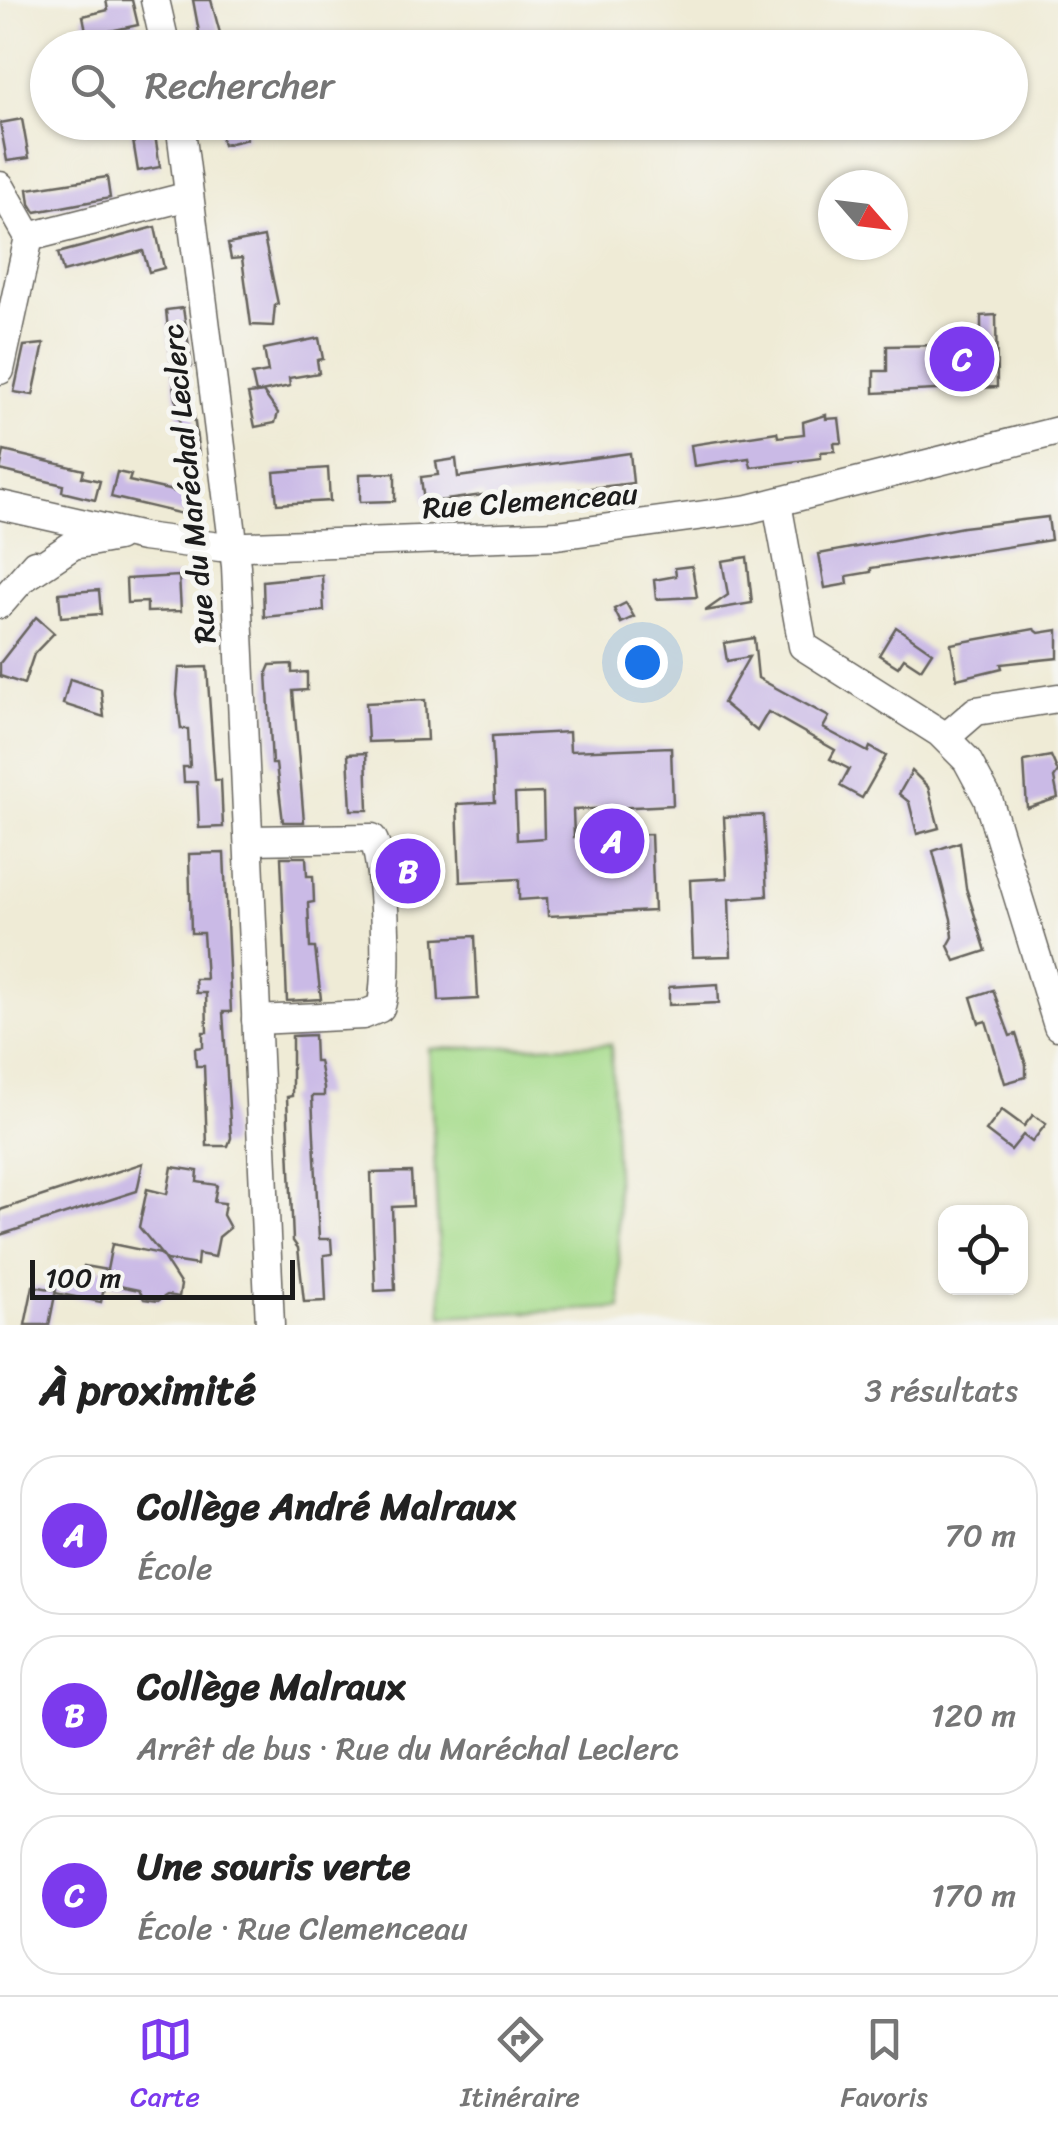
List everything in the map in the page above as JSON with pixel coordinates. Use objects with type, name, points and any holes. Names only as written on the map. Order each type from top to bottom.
[{"type":"street","points":[[155,0],[162,30]]},
{"type":"street","name":"Rue du Maréchal Leclerc","points":[[182,140],[234,547],[270,1325]]},
{"type":"street","points":[[0,186],[29,237],[0,370]]},
{"type":"street","points":[[29,237],[189,196]]},
{"type":"street","name":"Rue Clemenceau","points":[[13,508],[143,537],[234,547],[557,535],[664,524],[777,503],[1058,431]]},
{"type":"street","points":[[777,503],[803,646],[946,738],[966,760],[988,799],[1058,1026]]},
{"type":"street","points":[[13,508],[40,532],[42,562]]},
{"type":"street","points":[[0,604],[42,562],[70,521]]},
{"type":"street","points":[[42,562],[96,539],[143,537]]},
{"type":"street","points":[[946,738],[976,712],[1058,698]]},
{"type":"street","points":[[248,840],[372,838],[380,849],[386,993],[376,1011],[256,1020]]},
{"type":"green space","points":[[611,1044],[621,1308],[442,1316],[429,1049]]},
{"type":"building","points":[[106,0],[132,0],[138,25],[86,30],[83,16],[108,10]]},
{"type":"building","points":[[193,0],[211,0],[219,30],[199,30]]},
{"type":"building","points":[[22,119],[29,158],[7,161],[0,123]]},
{"type":"building","points":[[133,140],[156,140],[160,167],[138,171]]},
{"type":"building","points":[[107,177],[110,198],[35,212],[30,204],[28,189]]},
{"type":"building","points":[[155,227],[164,268],[149,272],[143,251],[63,272],[58,253]]},
{"type":"building","points":[[264,237],[278,304],[273,326],[251,325],[242,258],[231,259],[228,244]]},
{"type":"building","points":[[183,308],[199,455],[184,455],[172,370],[166,310]]},
{"type":"building","points":[[996,315],[997,387],[874,393],[874,371],[887,371],[887,346],[951,345],[951,330],[981,330],[981,316]]},
{"type":"building","points":[[319,338],[323,359],[317,360],[319,373],[289,378],[290,386],[256,393],[252,375],[268,372],[264,349]]},
{"type":"building","points":[[44,344],[33,395],[14,392],[24,346]]},
{"type":"building","points":[[263,392],[278,413],[275,423],[255,427],[248,394]]},
{"type":"building","points":[[826,415],[826,419],[839,418],[842,443],[834,443],[835,451],[821,452],[821,458],[751,467],[749,458],[694,466],[691,445],[777,432],[778,437],[804,434],[803,422]]},
{"type":"building","points":[[4,451],[84,470],[82,477],[100,481],[95,500],[62,492],[63,485],[0,470]]},
{"type":"building","points":[[630,453],[633,483],[484,501],[483,495],[424,503],[421,477],[438,475],[436,462],[456,459],[458,477]]},
{"type":"building","points":[[328,468],[330,501],[277,504],[274,472]]},
{"type":"building","points":[[117,472],[131,475],[129,481],[195,496],[191,516],[111,497]]},
{"type":"building","points":[[395,473],[395,501],[360,502],[360,474]]},
{"type":"building","points":[[1048,517],[1051,540],[871,568],[871,572],[847,576],[848,584],[825,588],[819,554],[963,527]]},
{"type":"building","points":[[747,557],[752,603],[705,611],[728,595],[722,561]]},
{"type":"building","points":[[692,566],[697,597],[656,599],[654,580],[676,576],[675,568]]},
{"type":"building","points":[[322,575],[324,611],[264,617],[263,581]]},
{"type":"building","points":[[179,576],[181,611],[147,612],[147,602],[127,603],[126,579]]},
{"type":"building","points":[[99,590],[101,614],[61,617],[59,593]]},
{"type":"building","points":[[626,603],[634,617],[621,623],[614,609]]},
{"type":"building","points":[[36,617],[54,633],[34,654],[24,684],[0,676],[0,663]]},
{"type":"building","points":[[896,627],[932,652],[921,669],[904,658],[898,667],[879,655]]},
{"type":"building","points":[[1034,629],[1039,633],[1058,630],[1058,658],[1001,664],[1002,668],[957,679],[951,644]]},
{"type":"building","points":[[754,638],[758,678],[829,717],[823,728],[868,752],[870,747],[886,756],[862,798],[840,786],[849,769],[830,759],[835,750],[768,712],[757,731],[723,703],[749,657],[727,661],[724,643]]},
{"type":"building","points":[[292,664],[292,673],[307,672],[307,690],[293,691],[304,822],[283,822],[276,764],[272,764],[267,672],[270,665]]},
{"type":"building","points":[[207,667],[215,780],[221,780],[223,827],[199,828],[197,782],[184,782],[183,767],[190,767],[188,729],[181,729],[177,695],[179,668]]},
{"type":"building","points":[[70,679],[101,689],[104,717],[63,704]]},
{"type":"building","points":[[425,700],[427,740],[368,742],[366,703]]},
{"type":"building","points":[[569,732],[570,751],[671,747],[673,805],[573,810],[574,837],[651,834],[654,911],[548,916],[547,898],[519,900],[519,879],[460,882],[457,804],[495,802],[492,736]],"holes":[[[543,793],[544,838],[517,840],[515,794]]]},
{"type":"building","points":[[366,753],[368,810],[351,810],[348,754]]},
{"type":"building","points":[[1051,756],[1058,772],[1054,778],[1058,798],[1027,808],[1024,761]]},
{"type":"building","points":[[912,771],[928,787],[939,828],[917,834],[909,802],[899,794]]},
{"type":"building","points":[[763,815],[767,896],[729,899],[731,956],[693,957],[690,880],[727,878],[724,817]]},
{"type":"building","points":[[960,842],[966,888],[986,951],[955,961],[948,946],[953,937],[951,919],[933,851]]},
{"type":"building","points":[[224,853],[231,1012],[223,1012],[231,1138],[228,1146],[207,1146],[204,1066],[196,1066],[195,1048],[203,1047],[203,1032],[207,1032],[206,993],[196,993],[195,979],[206,979],[203,933],[191,933],[189,854]]},
{"type":"building","points":[[281,857],[306,857],[307,876],[313,876],[314,902],[308,903],[310,948],[315,948],[321,999],[287,1001]]},
{"type":"building","points":[[475,936],[478,999],[439,1001],[435,938]]},
{"type":"building","points":[[718,984],[719,1003],[669,1005],[669,987]]},
{"type":"building","points":[[993,990],[1010,1036],[1016,1034],[1026,1065],[1026,1077],[1005,1083],[986,1021],[979,1023],[971,997]]},
{"type":"building","points":[[314,1035],[315,1061],[319,1061],[324,1088],[324,1096],[312,1096],[319,1239],[331,1239],[332,1254],[324,1255],[326,1301],[304,1302],[298,1248],[293,1241],[287,1097],[292,1096],[292,1036]]},
{"type":"building","points":[[1002,1110],[1024,1126],[1033,1115],[1046,1124],[1032,1142],[1023,1135],[1011,1150],[986,1131]]},
{"type":"building","points":[[143,1163],[137,1191],[0,1235],[0,1210]]},
{"type":"building","points":[[172,1167],[198,1171],[197,1182],[217,1185],[214,1202],[225,1203],[223,1215],[230,1228],[219,1237],[215,1257],[198,1254],[197,1265],[166,1260],[139,1227],[147,1189],[167,1194]]},
{"type":"building","points":[[411,1172],[413,1206],[392,1207],[395,1290],[375,1291],[371,1173]]},
{"type":"building","points":[[112,1244],[161,1254],[181,1285],[179,1297],[144,1299],[139,1290],[105,1283],[101,1302],[55,1293],[58,1276],[81,1281],[84,1266],[107,1270]]},
{"type":"building","points":[[33,1286],[56,1290],[49,1325],[25,1325]]},
{"type":"place","name":"Une souris verte","points":[[962,359]]},
{"type":"place","name":"Collège André Malraux","points":[[612,841]]},
{"type":"place","name":"Collège Malraux","points":[[408,871]]}]
